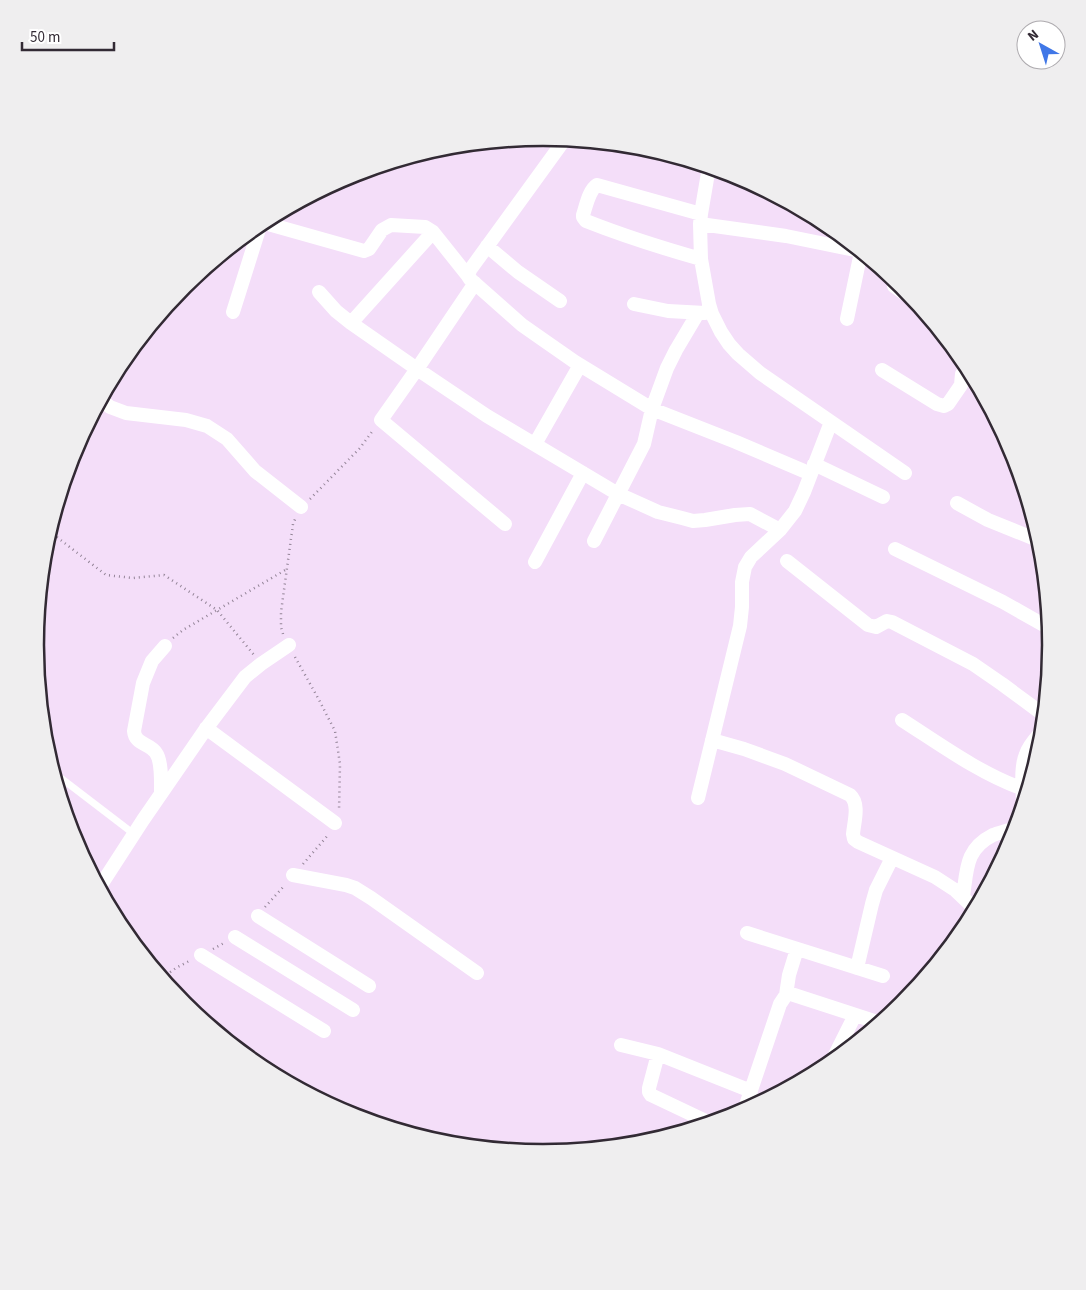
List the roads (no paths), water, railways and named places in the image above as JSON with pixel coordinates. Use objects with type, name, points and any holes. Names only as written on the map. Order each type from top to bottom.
[{"type":"street","points":[[505,524],[381,420],[417,369],[472,280],[470,270],[560,147]]},
{"type":"street","points":[[708,174],[700,219],[705,313],[738,354],[760,373],[906,473]]},
{"type":"street","points":[[701,259],[652,246],[586,221],[583,217],[592,190],[597,185],[700,219],[846,248]]},
{"type":"street","points":[[273,225],[364,251],[369,249],[382,230],[390,225],[425,226],[434,232],[472,280],[529,330],[580,365],[652,410],[813,469],[883,497]]},
{"type":"street","points":[[351,323],[434,232]]},
{"type":"street","points":[[232,312],[256,237]]},
{"type":"street","points":[[487,246],[518,272],[560,301]]},
{"type":"street","points":[[847,319],[859,259]]},
{"type":"street","points":[[319,292],[336,311],[351,323],[417,369],[487,416],[618,494],[658,512],[687,520],[705,520],[745,514],[755,516],[780,530]]},
{"type":"street","points":[[634,304],[668,311],[705,313]]},
{"type":"street","points":[[594,541],[644,444],[652,410],[667,368],[676,350],[705,313]]},
{"type":"street","points":[[535,444],[580,365]]},
{"type":"street","points":[[882,370],[937,404],[944,406],[948,404],[961,385],[962,374]]},
{"type":"street","points":[[106,404],[126,413],[186,420],[208,426],[227,439],[255,470],[301,508]]},
{"type":"street","points":[[698,798],[740,626],[742,582],[745,567],[751,557],[780,530],[795,511],[831,422]]},
{"type":"street","points":[[535,562],[583,473]]},
{"type":"street","points":[[957,503],[988,520],[1030,537]]},
{"type":"street","points":[[895,549],[1041,624]]},
{"type":"street","points":[[787,561],[868,625],[876,627],[887,621],[892,622],[973,664],[1038,711]]},
{"type":"street","points":[[103,881],[206,728],[245,677],[289,645]]},
{"type":"street","points":[[161,793],[157,754],[137,740],[134,734],[143,684],[152,661],[165,646]]},
{"type":"street","points":[[902,720],[968,763],[1021,789]]},
{"type":"street","points":[[206,728],[335,822]]},
{"type":"street","points":[[712,740],[744,749],[784,764],[850,795],[856,803],[854,839],[935,877],[955,890],[970,904]]},
{"type":"street","points":[[1023,781],[1023,764],[1026,753],[1033,743]]},
{"type":"street","points":[[963,897],[968,864],[972,853],[983,841],[1006,830]]},
{"type":"street","points":[[857,968],[876,890],[892,858]]},
{"type":"street","points":[[293,875],[346,884],[355,888],[477,973]]},
{"type":"street","points":[[258,916],[368,986]]},
{"type":"street","points":[[747,933],[883,976]]},
{"type":"street","points":[[235,937],[353,1010]]},
{"type":"street","points":[[748,1100],[780,1004],[786,995],[789,975],[798,949]]},
{"type":"street","points":[[201,955],[324,1031]]},
{"type":"street","points":[[786,995],[791,994],[872,1020]]},
{"type":"street","points":[[839,1047],[855,1015]]},
{"type":"street","points":[[620,1045],[658,1054],[751,1091]]},
{"type":"street","points":[[658,1054],[649,1092],[651,1095],[701,1119]]},
{"type":"lane","points":[[63,779],[134,834]]}]
